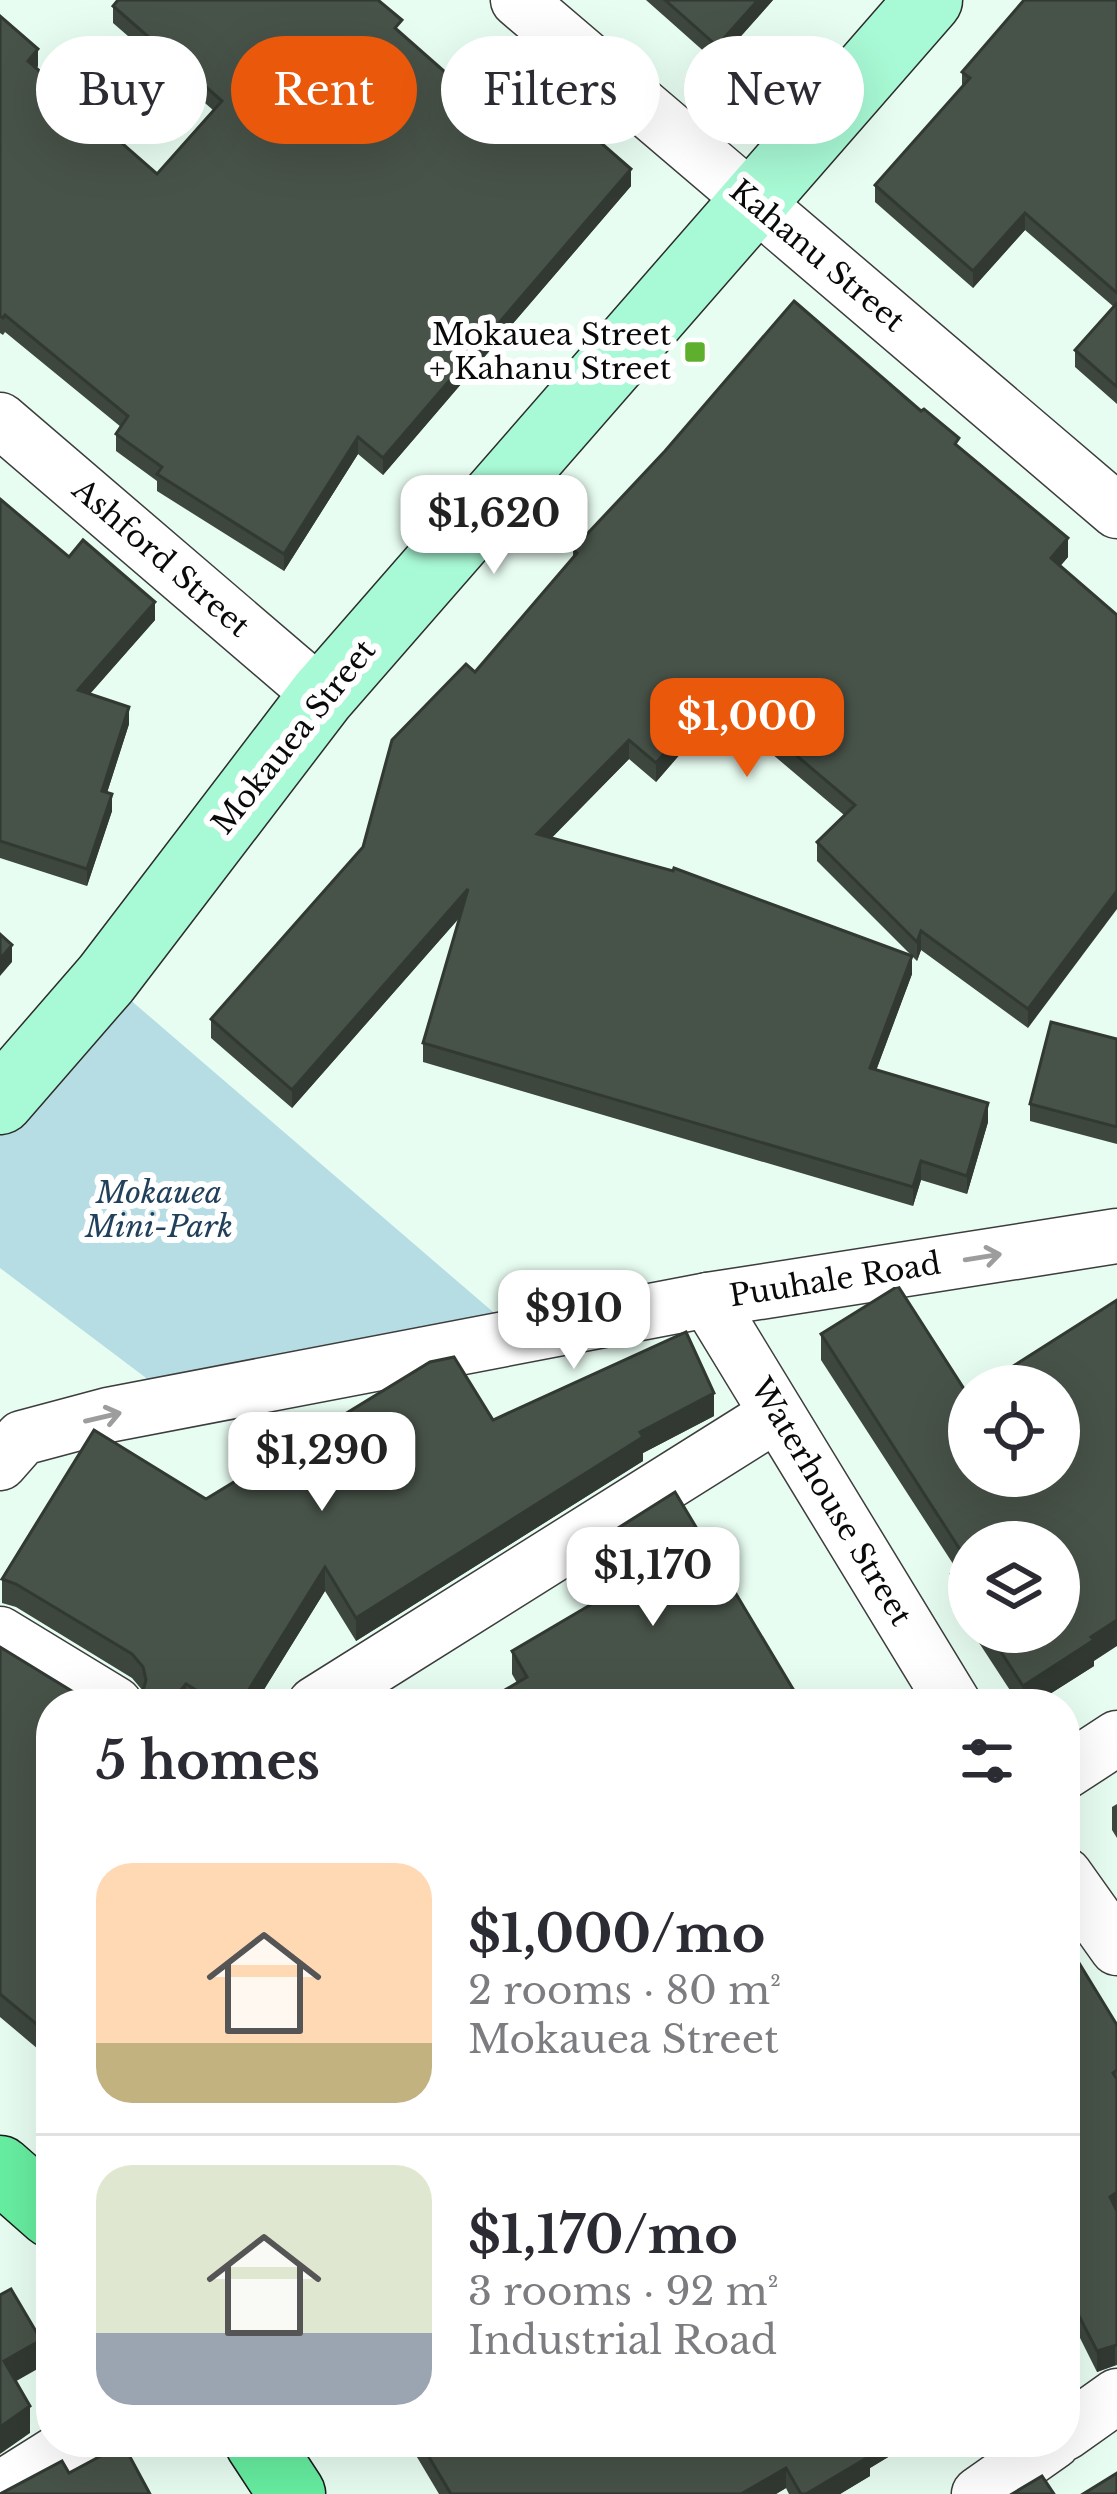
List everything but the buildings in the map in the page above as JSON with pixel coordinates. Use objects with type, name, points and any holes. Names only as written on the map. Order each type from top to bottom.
[{"type":"main road","points":[[0,2169],[36,2201]]},
{"type":"main road","points":[[268,2457],[292,2494]]},
{"type":"street","name":"Kahanu Street","points":[[518,0],[1117,512]]},
{"type":"street","name":"Mokauea Street","points":[[0,1101],[106,979],[322,696],[929,0]]},
{"type":"street","name":"Ashford Street","points":[[0,420],[322,696]]},
{"type":"street","name":"Puuhale Road","points":[[0,1462],[22,1438],[109,1415],[708,1300],[1117,1236]]},
{"type":"street","name":"Waterhouse Street","points":[[708,1300],[945,1689]]},
{"type":"street","points":[[339,1689],[777,1414]]},
{"type":"street","points":[[0,1634],[90,1689]]},
{"type":"street","points":[[1080,1762],[1117,1738]]},
{"type":"street","points":[[1080,1896],[1117,1948]]},
{"type":"street","points":[[1080,2422],[1117,2396]]},
{"type":"street","points":[[0,2489],[51,2457]]},
{"type":"street","points":[[979,2494],[1032,2457]]},
{"type":"green space","name":"Mokauea Mini-Park","points":[[106,979],[521,1336],[178,1402],[0,1268],[0,1101]]},
{"type":"place","name":"Mokauea Street + Kahanu Street","points":[[695,352]]}]
